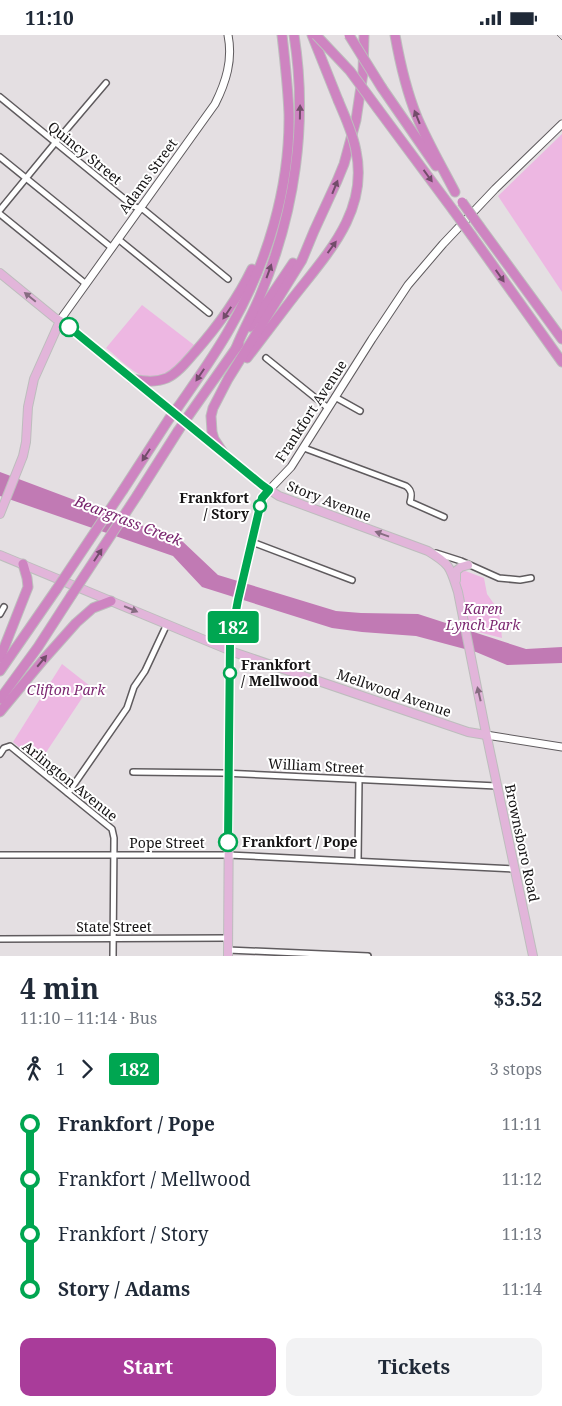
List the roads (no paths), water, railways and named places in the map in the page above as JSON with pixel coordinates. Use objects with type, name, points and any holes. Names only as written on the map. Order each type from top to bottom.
[{"type":"highway","points":[[0,671],[230,328],[262,261],[283,181],[288,142],[289,113],[282,35]]},
{"type":"highway","points":[[236,347],[260,295],[275,256],[286,220],[294,183],[300,112],[294,35]]},
{"type":"highway","points":[[222,392],[339,236],[355,201],[358,176],[357,152],[352,133],[314,35]]},
{"type":"highway","points":[[314,35],[350,71],[472,236],[562,363]]},
{"type":"highway","points":[[349,35],[409,129],[562,339]]},
{"type":"highway","points":[[224,454],[214,439],[210,425],[210,416],[228,379],[302,260],[337,181],[356,120],[363,73],[364,35]]},
{"type":"highway","points":[[395,35],[402,70],[416,115],[455,192]]},
{"type":"highway","points":[[132,379],[152,382],[164,379],[176,372],[214,330],[244,284],[260,251],[270,219],[278,184],[287,101]]},
{"type":"highway","points":[[0,699],[38,647],[178,431],[314,231]]},
{"type":"highway","points":[[0,658],[28,587],[28,578],[23,565]]},
{"type":"highway","points":[[0,712],[76,623],[93,608],[110,601]]},
{"type":"main road","name":"Story Avenue","points":[[0,273],[269,490],[310,509],[428,551]]},
{"type":"main road","points":[[1,512],[23,456],[32,385],[60,321]]},
{"type":"main road","name":"Frankfort Avenue","points":[[228,953],[230,650],[238,600],[262,498],[269,490]]},
{"type":"main road","points":[[428,551],[446,563],[451,570],[458,592]]},
{"type":"main road","name":"Mellwood Avenue","points":[[0,555],[230,650],[468,732],[486,735]]},
{"type":"main road","points":[[458,592],[456,571],[468,565]]},
{"type":"main road","name":"Brownsboro Road","points":[[458,592],[469,653],[533,956]]},
{"type":"street","name":"Adams Street","points":[[60,321],[215,104],[222,91],[229,64],[228,35]]},
{"type":"street","points":[[0,210],[106,83]]},
{"type":"street","name":"Quincy Street","points":[[0,97],[133,207],[144,210],[228,279]]},
{"type":"street","name":"Frankfort Avenue","points":[[269,490],[287,472],[304,448],[393,307],[423,267],[495,189],[562,124]]},
{"type":"street","points":[[0,157],[112,248]]},
{"type":"street","points":[[0,214],[86,285]]},
{"type":"street","points":[[118,239],[209,313]]},
{"type":"street","points":[[266,358],[328,408]]},
{"type":"street","points":[[336,397],[360,411]]},
{"type":"street","points":[[304,448],[406,486],[410,489],[410,502],[444,517]]},
{"type":"street","points":[[252,542],[352,580]]},
{"type":"street","name":"Story Avenue","points":[[428,551],[461,561],[499,578],[531,578]]},
{"type":"street","points":[[0,614],[4,607]]},
{"type":"street","points":[[68,793],[127,708],[134,687],[145,671],[167,624]]},
{"type":"street","name":"Mellwood Avenue","points":[[486,735],[562,747]]},
{"type":"street","name":"Arlington Avenue","points":[[0,754],[4,748],[8,746],[12,748],[112,829],[114,855],[112,956]]},
{"type":"street","name":"William Street","points":[[133,772],[229,773],[497,786]]},
{"type":"street","points":[[358,861],[359,780]]},
{"type":"street","name":"Pope Street","points":[[0,855],[228,855],[514,869]]},
{"type":"street","name":"State Street","points":[[0,939],[228,938]]},
{"type":"street","points":[[228,953],[368,956]]},
{"type":"water","name":"Beargrass Creek","points":[[0,472],[181,540],[218,575],[336,611],[418,614],[526,649],[562,647],[562,663],[507,665],[476,652],[416,636],[332,628],[202,587],[173,556],[0,496]]},
{"type":"railway","points":[[557,35],[562,40]]},
{"type":"place","name":"Frankfort / Story","points":[[260,506]]},
{"type":"place","name":"Frankfort / Mellwood","points":[[230,673]]},
{"type":"place","name":"Frankfort / Pope","points":[[228,842]]},
{"type":"park label","name":"Karen Lynch Park","points":[[483,617]]},
{"type":"park label","name":"Clifton Park","points":[[66,690]]}]
